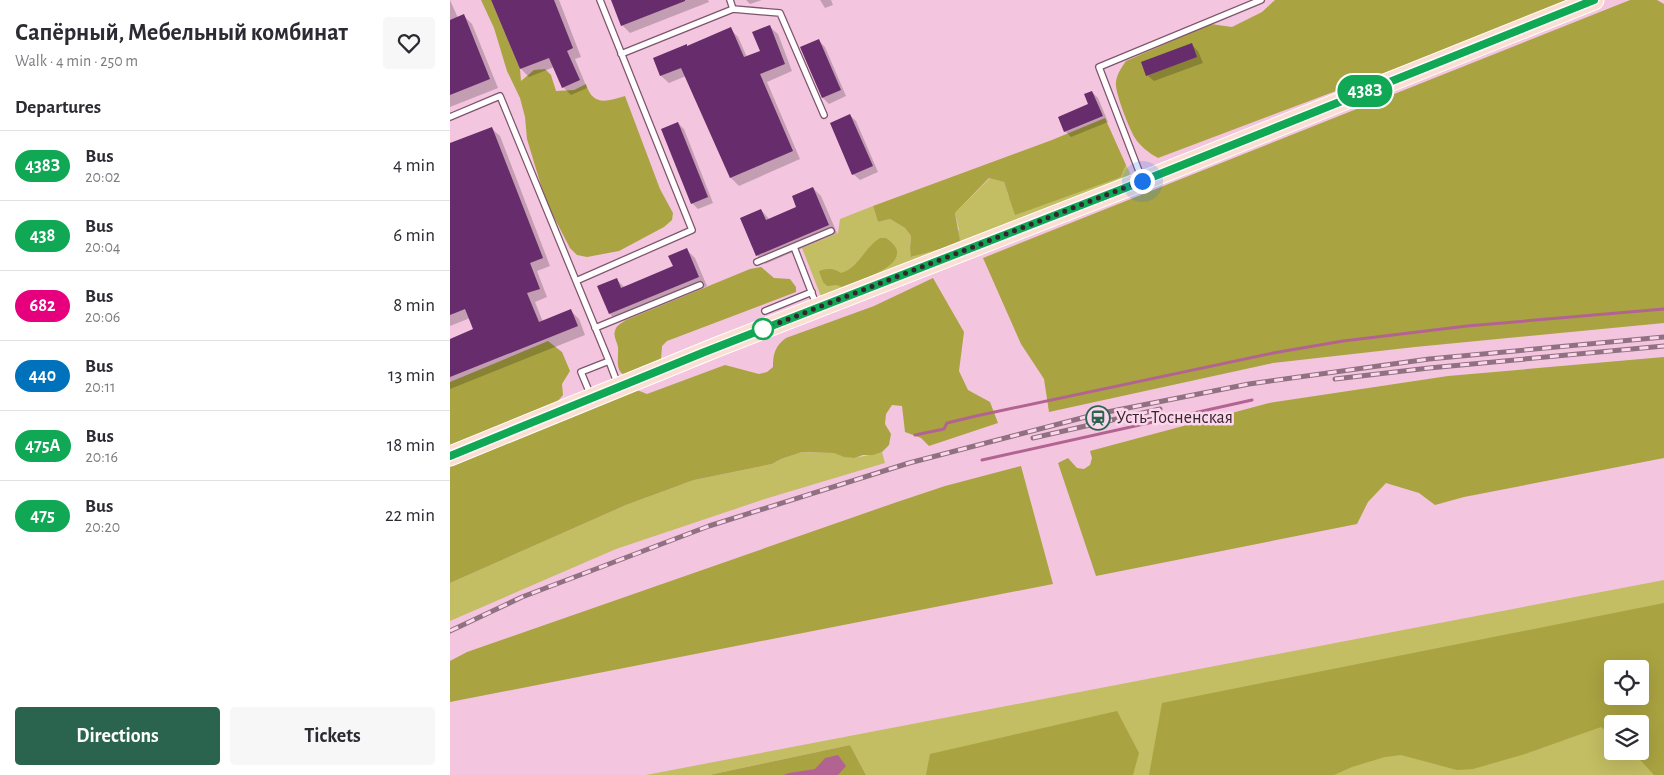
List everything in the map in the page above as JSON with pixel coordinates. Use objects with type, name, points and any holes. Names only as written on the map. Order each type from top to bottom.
[{"type":"main road","points":[[450,456],[592,399],[815,300],[1142,181],[1594,0]]},
{"type":"lane","points":[[576,281],[692,230],[600,0]]},
{"type":"lane","points":[[730,0],[733,9]]},
{"type":"lane","points":[[1142,181],[1099,67],[1261,0]]},
{"type":"lane","points":[[621,54],[733,9],[780,13],[824,115]]},
{"type":"lane","points":[[450,117],[500,96],[619,387]]},
{"type":"lane","points":[[757,262],[831,231]]},
{"type":"lane","points":[[765,311],[815,300],[794,247]]},
{"type":"lane","points":[[595,328],[700,285]]},
{"type":"lane","points":[[592,399],[582,372],[609,361]]},
{"type":"shaded area","points":[[481,0],[491,0],[520,69],[521,81],[534,70],[545,69],[551,75],[556,91],[574,90],[586,84],[589,91],[597,99],[607,100],[625,96],[660,189],[673,213],[672,220],[664,227],[619,251],[587,257],[577,255],[570,248],[546,202],[527,139],[525,117],[520,98],[507,71],[494,28]]},
{"type":"shaded area","points":[[1275,0],[1570,0],[1567,4],[1158,158],[1145,149],[1137,141],[1133,133],[1117,91],[1117,76],[1126,61],[1211,24],[1232,27],[1262,12]]},
{"type":"shaded area","points":[[1630,0],[1657,0],[1664,4],[1664,323],[1273,363],[1049,412],[1044,379],[1021,344],[983,258]]},
{"type":"shaded area","points":[[1105,118],[1126,165],[1121,177],[1015,215],[1004,182],[989,178],[955,213],[960,241],[947,247],[911,257],[911,236],[905,228],[890,219],[878,222],[873,206],[1052,140]]},
{"type":"shaded area","points":[[1126,165],[1130,173],[1129,181],[822,299],[802,248],[838,233],[840,219],[873,206],[878,222],[890,219],[905,228],[911,236],[910,248],[912,257],[926,252],[959,230],[955,213],[990,178],[1004,182],[1009,197],[1121,177]]},
{"type":"shaded area","points":[[880,238],[886,238],[896,249],[895,259],[890,265],[875,274],[842,287],[837,285],[827,286],[823,282],[819,271],[830,269],[841,273],[847,271]]},
{"type":"shaded area","points":[[761,267],[774,278],[790,279],[796,287],[796,292],[667,341],[662,346],[661,360],[626,376],[622,374],[618,367],[618,347],[614,335],[619,324],[750,269]]},
{"type":"shaded area","points":[[933,278],[964,332],[959,371],[968,390],[990,402],[998,423],[929,446],[921,438],[905,432],[902,406],[892,405],[886,414],[885,424],[891,434],[889,445],[882,452],[854,458],[834,453],[802,452],[772,464],[694,480],[626,505],[450,583],[450,467],[637,390],[647,394],[725,365],[759,374],[767,372],[773,367],[774,354],[777,347],[786,338],[874,306]]},
{"type":"shaded area","points":[[548,341],[562,352],[570,371],[562,384],[563,395],[557,402],[547,408],[450,445],[450,382]]},
{"type":"shaded area","points":[[1664,357],[1664,458],[1464,497],[1435,505],[1419,493],[1386,483],[1368,502],[1357,524],[1096,576],[1058,463],[1068,458],[1077,468],[1084,469],[1090,465],[1092,458],[1090,451],[1269,403],[1448,376]]},
{"type":"shaded area","points":[[802,452],[835,453],[843,457],[850,457],[882,452],[885,463],[768,498],[616,549],[450,621],[450,583],[626,505],[694,480],[772,464]]},
{"type":"shaded area","points":[[1021,466],[1053,584],[450,702],[450,661],[467,652],[897,502],[945,486]]},
{"type":"shaded area","points":[[1664,580],[1664,775],[866,775],[850,745],[709,775],[646,775]]},
{"type":"shaded area","points":[[1664,603],[1664,775],[1654,775],[1640,760],[1649,760],[1649,715],[1604,715],[1604,729],[1601,727],[1525,754],[1473,769],[1457,770],[1401,755],[1385,757],[1352,767],[1334,775],[1149,775],[1162,703]]},
{"type":"shaded area","points":[[1117,711],[1139,753],[1133,775],[926,775],[930,754]]},
{"type":"shaded area","points":[[850,745],[866,775],[709,775]]},
{"type":"shaded area","points":[[838,755],[846,766],[838,775],[783,775],[815,769],[825,758]]},
{"type":"building","points":[[491,0],[554,0],[573,48],[567,51],[580,80],[562,88],[549,58],[520,69]]},
{"type":"building","points":[[611,0],[685,0],[685,1],[621,26]]},
{"type":"building","points":[[464,14],[490,79],[450,95],[450,20]]},
{"type":"building","points":[[770,25],[785,64],[760,74],[793,151],[730,178],[681,68],[660,76],[653,58],[731,27],[744,57],[760,51],[752,32]]},
{"type":"building","points":[[819,39],[841,90],[822,98],[800,47]]},
{"type":"building","points":[[1192,43],[1197,57],[1146,76],[1141,62]]},
{"type":"building","points":[[1092,91],[1103,116],[1064,132],[1058,117],[1088,104],[1084,94]]},
{"type":"building","points":[[850,114],[873,166],[852,175],[830,123]]},
{"type":"building","points":[[678,122],[708,197],[691,204],[661,129]]},
{"type":"building","points":[[492,127],[543,258],[530,263],[540,289],[527,293],[539,322],[571,309],[578,326],[450,377],[450,339],[473,329],[465,309],[450,315],[450,143]]},
{"type":"building","points":[[813,187],[829,225],[756,256],[740,218],[761,209],[766,220],[796,207],[792,196]]},
{"type":"building","points":[[687,248],[699,277],[609,314],[597,286],[617,278],[621,288],[673,266],[668,256]]},
{"type":"waterway","points":[[915,435],[944,429],[947,423],[976,416],[1273,353],[1343,341],[1467,326],[1664,309]]},
{"type":"waterway","points":[[982,460],[1252,400]]},
{"type":"railway","points":[[450,631],[522,597],[709,526],[909,463],[1097,414],[1249,384],[1429,359],[1664,337]]},
{"type":"railway","points":[[1335,379],[1429,368],[1664,346]]},
{"type":"railway","points":[[1033,438],[1160,409]]},
{"type":"bus line","name":"438З","points":[[450,456],[702,353],[1125,188],[1594,0]]},
{"type":"place","name":"Усть-Тосненская","points":[[1098,418]]},
{"type":"route","points":[[763,329],[1142,181]]}]
